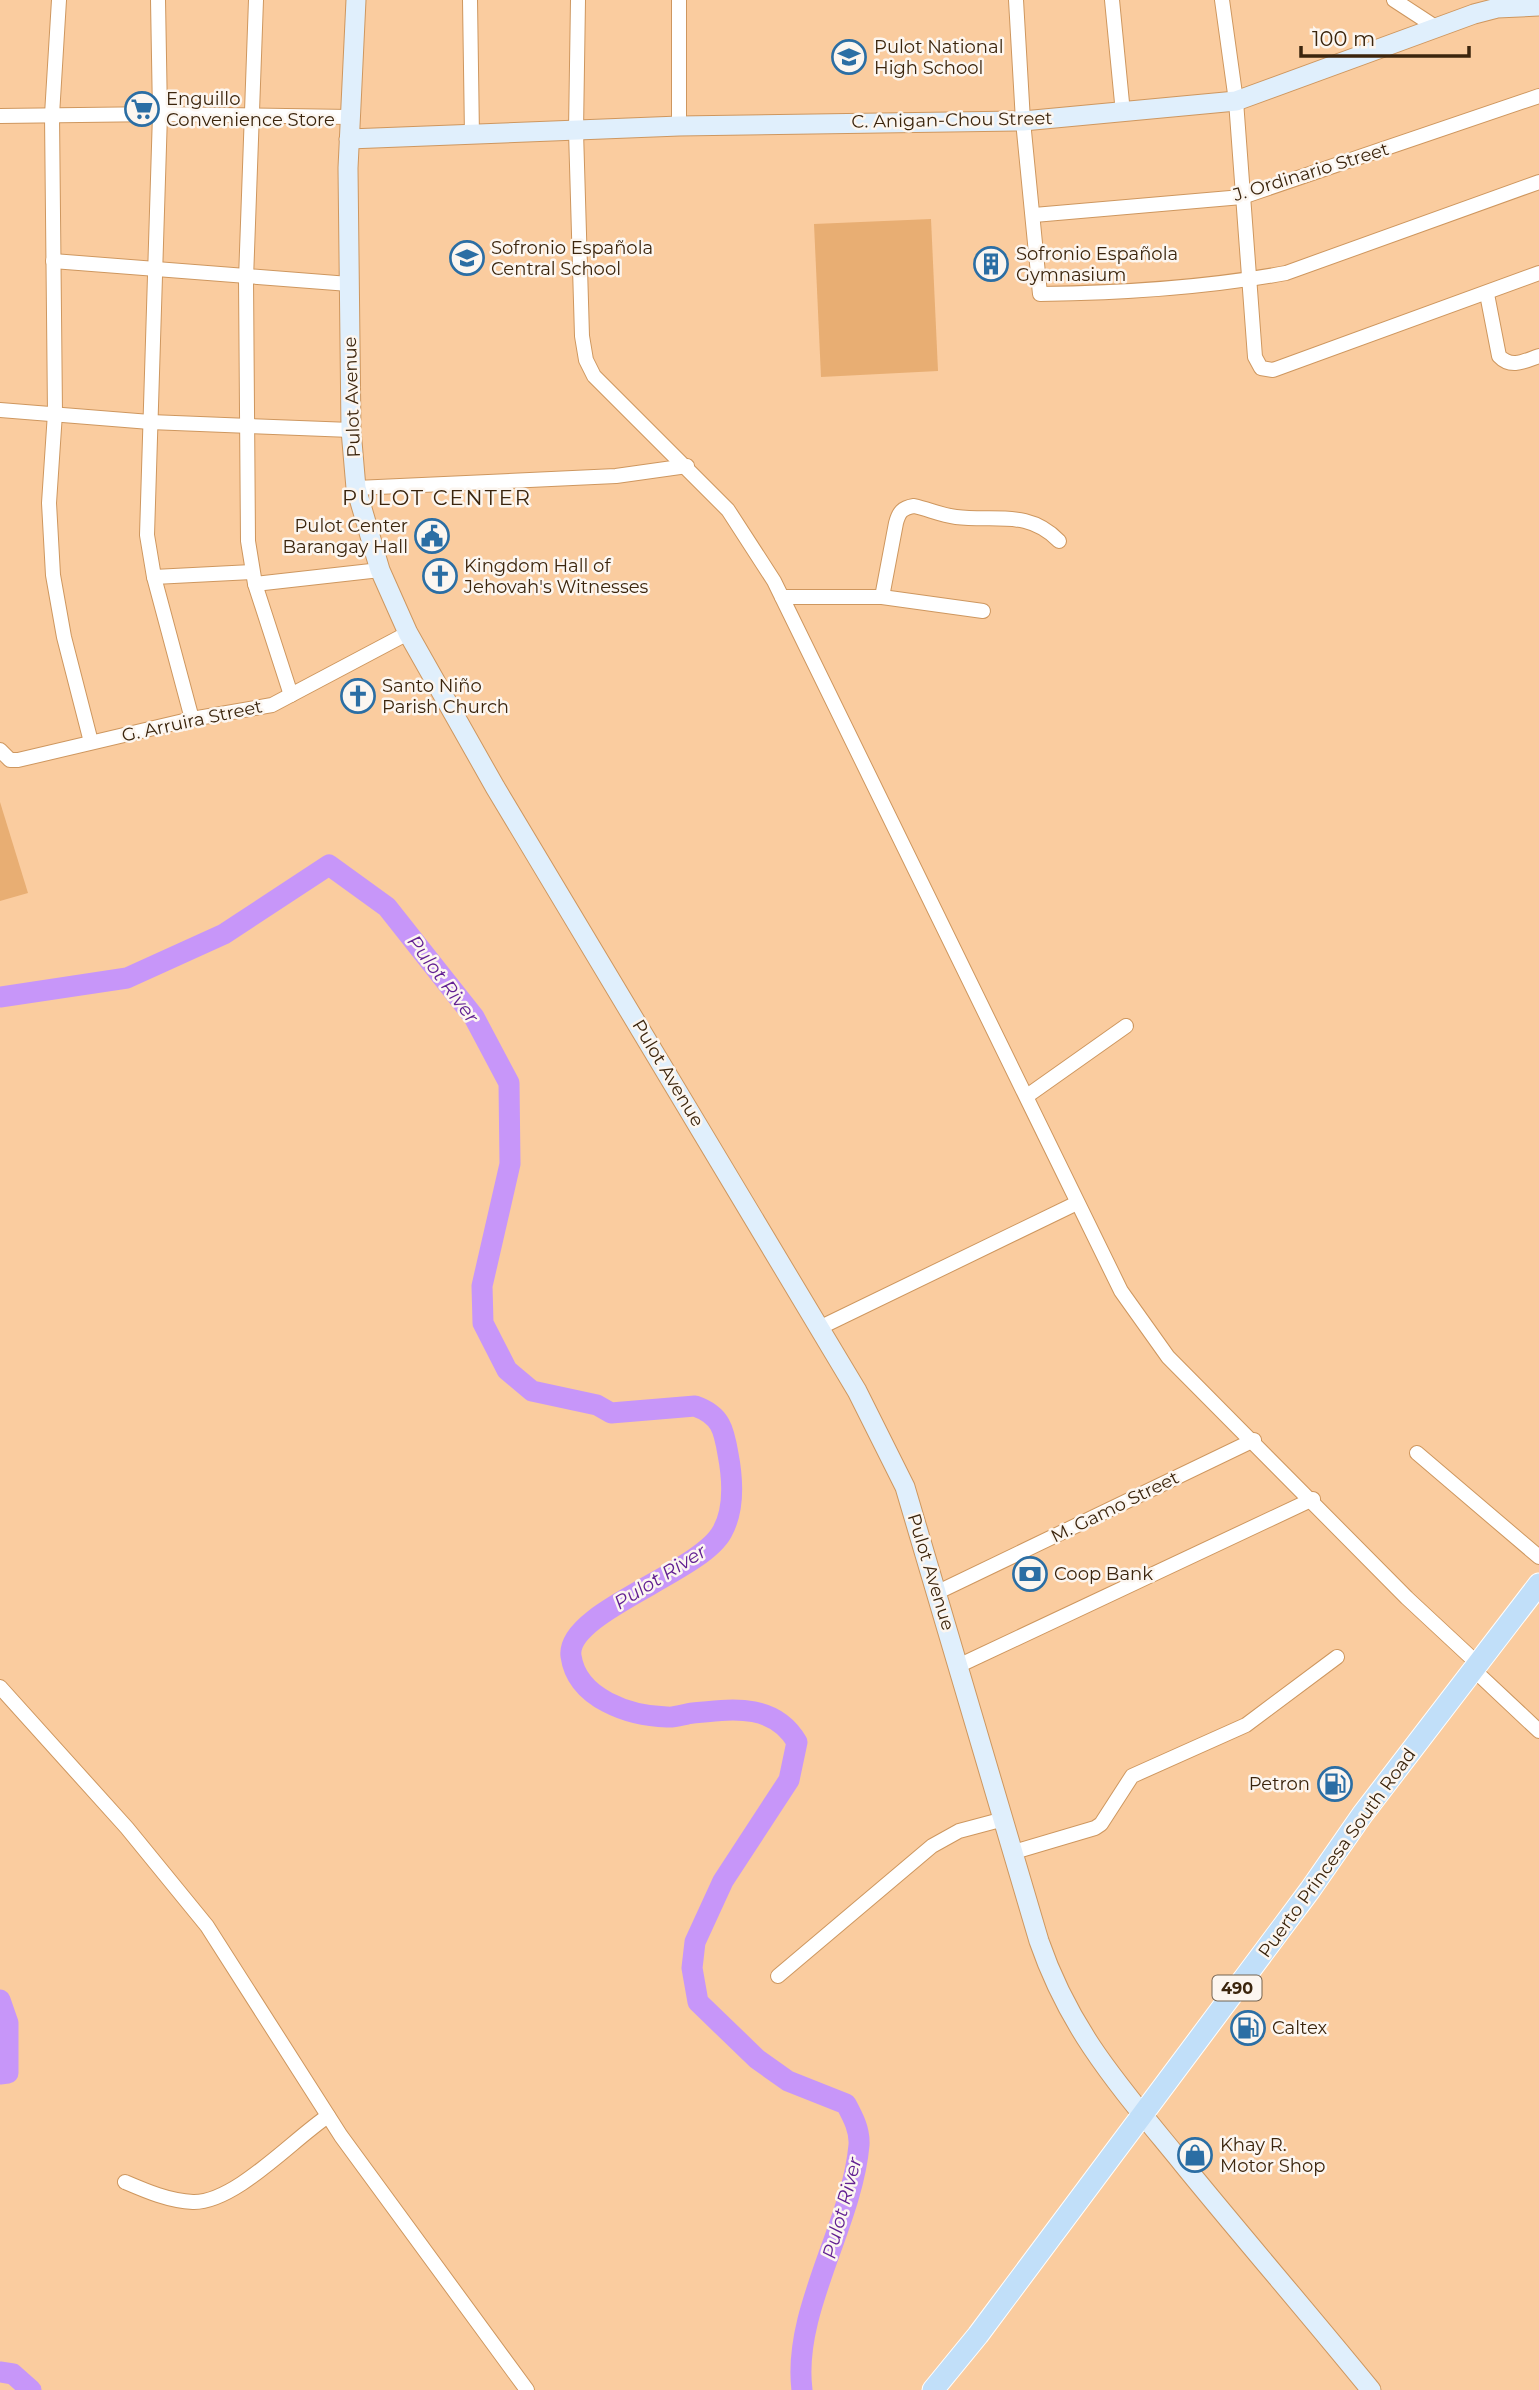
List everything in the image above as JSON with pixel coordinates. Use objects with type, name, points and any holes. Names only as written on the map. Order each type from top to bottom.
[{"type":"main road","name":"Puerto Princesa South Road","points":[[933,2390],[978,2335],[1310,1890],[1362,1815],[1539,1584]]},
{"type":"street","points":[[59,0],[52,115],[55,413],[49,503],[53,575],[64,637],[91,743]]},
{"type":"street","points":[[158,0],[156,270],[147,535],[154,577],[192,719]]},
{"type":"street","points":[[256,0],[246,279],[248,541],[253,578],[291,695]]},
{"type":"street","name":"Pulot Avenue","points":[[356,0],[349,139],[351,430],[356,488],[380,570],[408,633],[495,787],[820,1328],[892,1456],[905,1487],[938,1592],[1039,1941],[1061,1998],[1088,2046],[1371,2390]]},
{"type":"street","points":[[470,0],[472,136]]},
{"type":"street","points":[[578,0],[576,131],[586,360],[594,376],[687,466],[728,510],[751,543],[782,597],[1077,1203],[1121,1291],[1140,1322],[1168,1357],[1313,1499],[1539,1731]]},
{"type":"street","points":[[679,0],[679,126]]},
{"type":"street","points":[[1016,0],[1023,121],[1040,294],[1116,293],[1249,280],[1286,272],[1539,181]]},
{"type":"street","points":[[1112,0],[1123,113]]},
{"type":"street","points":[[1222,0],[1236,101],[1255,357],[1261,368],[1273,370],[1539,273]]},
{"type":"street","points":[[1394,0],[1437,28]]},
{"type":"street","name":"C. Anigan-Chou Street","points":[[349,139],[679,126],[1023,121],[1236,101],[1497,8],[1539,6]]},
{"type":"street","name":"J. Ordinario Street","points":[[1034,215],[1242,197],[1539,96]]},
{"type":"street","points":[[0,116],[159,114],[350,117]]},
{"type":"street","points":[[54,261],[246,279],[349,284]]},
{"type":"street","points":[[1487,293],[1499,356],[1510,363],[1539,356]]},
{"type":"street","points":[[0,410],[150,422],[351,430]]},
{"type":"street","points":[[356,488],[589,478],[687,466]]},
{"type":"street","points":[[882,597],[896,523],[899,513],[907,507],[914,506],[956,517],[1023,519],[1041,525],[1059,541]]},
{"type":"street","points":[[154,577],[253,578],[380,570]]},
{"type":"street","points":[[782,597],[882,597],[983,611]]},
{"type":"street","name":"G. Arruira Street","points":[[2,753],[18,760],[192,719],[272,705],[408,633]]},
{"type":"street","points":[[1027,1096],[1125,1026]]},
{"type":"street","points":[[820,1328],[1077,1203]]},
{"type":"street","name":"M. Gamo Street","points":[[938,1592],[1254,1440]]},
{"type":"street","points":[[1417,1454],[1539,1557]]},
{"type":"street","points":[[960,1665],[1313,1499]]},
{"type":"street","points":[[1014,1852],[1101,1824],[1132,1776],[1246,1725],[1337,1657]]},
{"type":"street","points":[[0,1687],[127,1828],[196,1911],[328,2116],[527,2390]]},
{"type":"street","points":[[778,1976],[932,1846],[959,1831],[1004,1819]]},
{"type":"street","points":[[125,2182],[152,2193],[193,2202],[226,2195],[328,2116]]},
{"type":"shaded area","points":[[931,219],[938,371],[821,377],[814,224]]},
{"type":"shaded area","points":[[0,802],[28,893],[0,901]]},
{"type":"waterway","name":"Pulot River","points":[[0,997],[127,978],[224,934],[329,865],[387,907],[474,1017],[509,1083],[510,1164],[482,1286],[483,1323],[507,1370],[532,1391],[597,1405],[611,1413],[695,1406],[711,1414],[720,1424],[732,1484],[729,1514],[722,1532],[709,1547],[688,1562],[610,1608],[589,1624],[575,1640],[571,1656],[575,1671],[583,1684],[594,1694],[622,1709],[670,1717],[723,1710],[751,1711],[777,1720],[797,1742],[789,1780],[723,1881],[695,1942],[692,1968],[698,2002],[757,2059],[788,2081],[846,2104],[857,2129],[859,2145],[854,2175],[806,2330],[801,2360],[802,2390]]},
{"type":"waterway","points":[[0,2000],[8,2023],[8,2073],[0,2074]]},
{"type":"waterway","points":[[0,2372],[13,2374],[31,2390]]},
{"type":"place","name":"Pulot National High School","points":[[849,57]]},
{"type":"place","name":"Enguillo Convenience Store","points":[[142,109]]},
{"type":"place","name":"Sofronio Española Central School","points":[[467,258]]},
{"type":"place","name":"Sofronio Española Gymnasium","points":[[991,264]]},
{"type":"place","name":"Pulot Center Barangay Hall","points":[[432,536]]},
{"type":"place","name":"Kingdom Hall of Jehovah's Witnesses","points":[[440,576]]},
{"type":"place","name":"Santo Niño Parish Church","points":[[358,696]]},
{"type":"place","name":"Coop Bank","points":[[1030,1574]]},
{"type":"place","name":"Petron","points":[[1335,1784]]},
{"type":"place","name":"Caltex","points":[[1248,2028]]},
{"type":"place","name":"Khay R. Motor Shop","points":[[1195,2155]]},
{"type":"district","name":"PULOT CENTER","points":[[437,497]]}]
